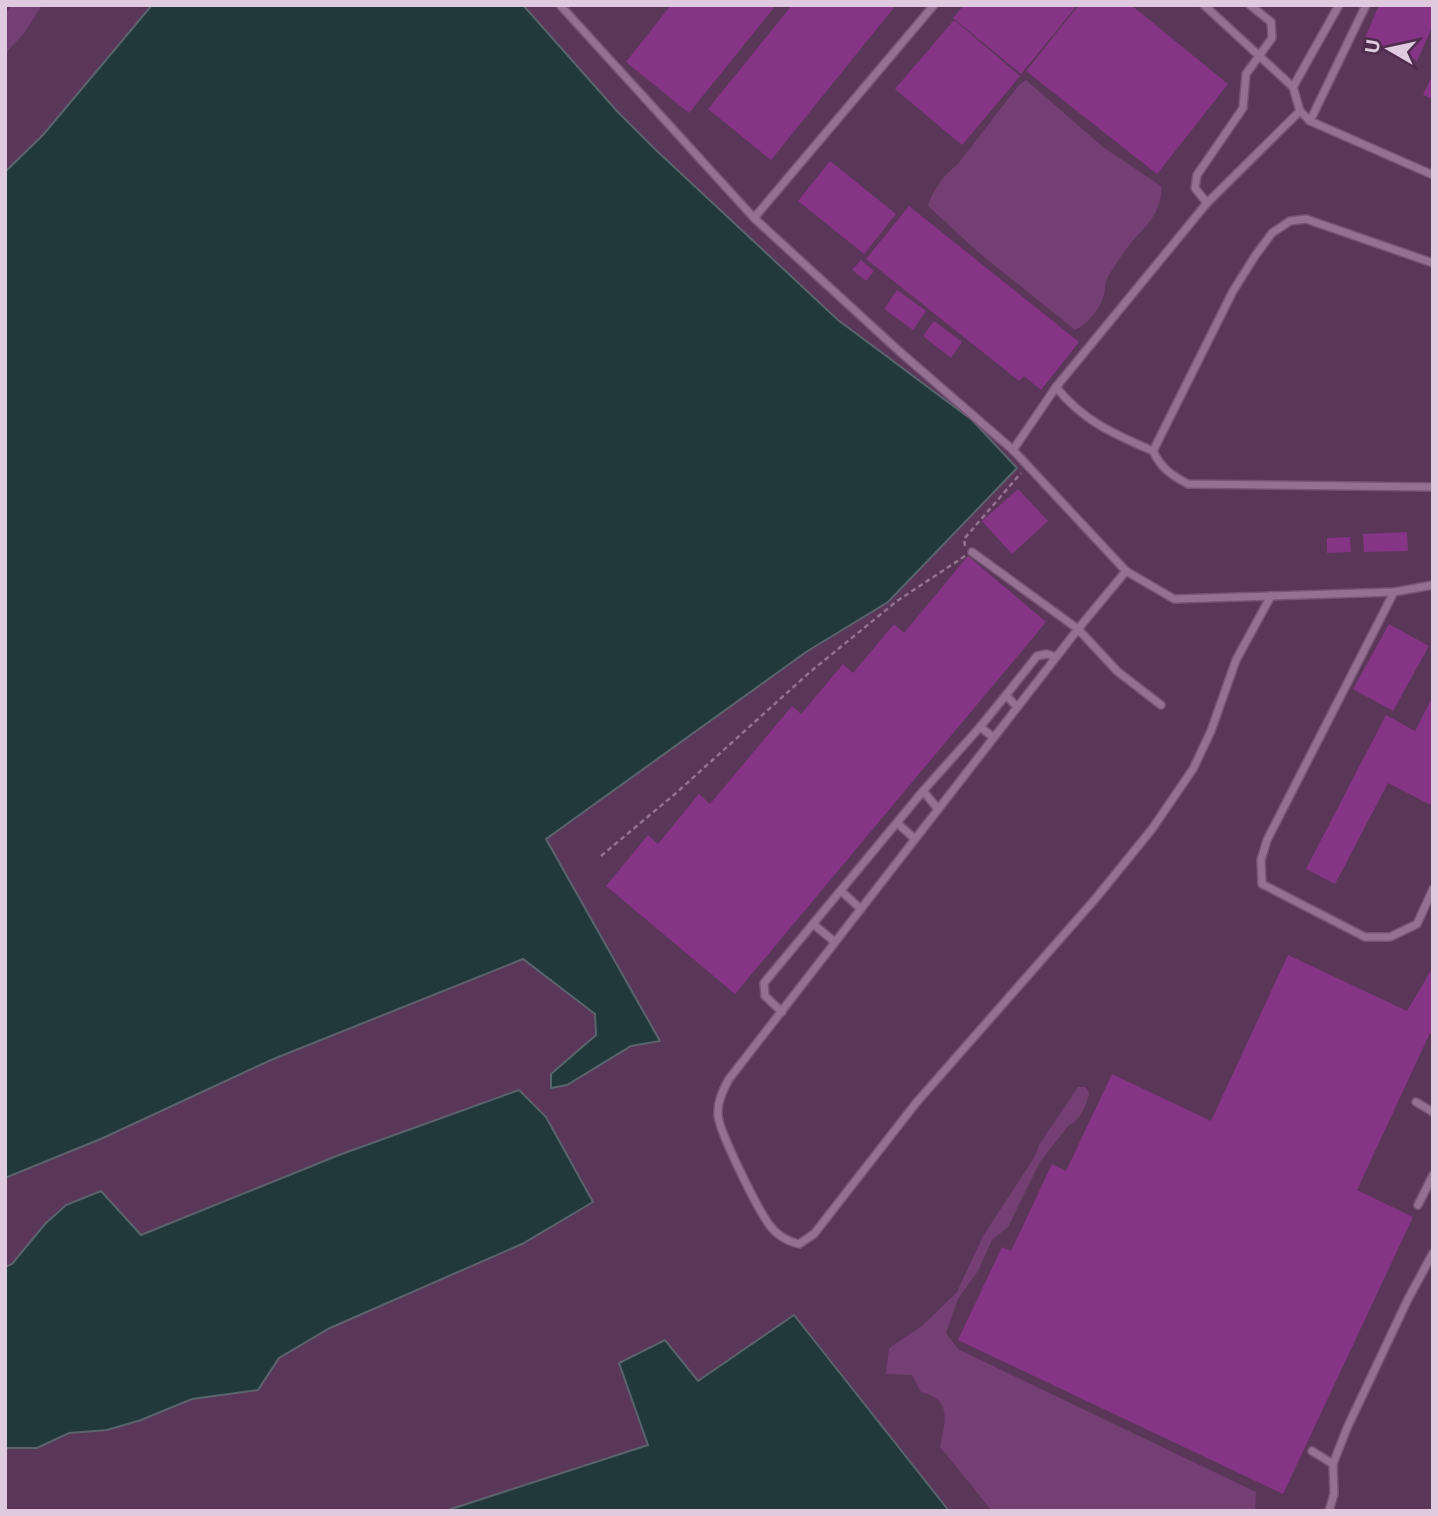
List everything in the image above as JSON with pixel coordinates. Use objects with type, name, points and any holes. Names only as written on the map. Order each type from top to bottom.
[{"type":"lane","points":[[560,5],[754,218],[1028,464],[1126,571],[1174,599],[1394,592],[1433,585]]},
{"type":"lane","points":[[754,218],[933,5]]},
{"type":"lane","points":[[1204,5],[1293,87],[1300,111],[1310,121],[1433,175]]},
{"type":"lane","points":[[1208,204],[1195,188],[1197,175],[1243,108],[1246,74],[1272,38],[1271,22],[1250,5]]},
{"type":"lane","points":[[1293,87],[1339,5]]},
{"type":"lane","points":[[1310,121],[1366,5]]},
{"type":"lane","points":[[1013,450],[1056,387],[1208,204],[1300,111]]},
{"type":"lane","points":[[1153,451],[1233,291],[1272,233],[1290,221],[1306,219],[1433,263]]},
{"type":"lane","points":[[1056,387],[1072,407],[1104,429],[1153,451],[1160,466],[1173,477],[1188,484],[1433,487]]},
{"type":"lane","points":[[972,552],[1077,629],[1117,671],[1161,705]]},
{"type":"lane","points":[[1126,571],[1077,629],[729,1079],[720,1097],[718,1116],[730,1148],[769,1224],[785,1240],[799,1244],[814,1234],[916,1103],[1096,898],[1152,830],[1193,769],[1211,731],[1236,660],[1271,596]]},
{"type":"lane","points":[[1394,592],[1268,840],[1261,860],[1262,884],[1365,937],[1390,937],[1417,924],[1433,889]]},
{"type":"lane","points":[[782,1012],[765,996],[764,984],[1037,656],[1047,654],[1056,657]]},
{"type":"lane","points":[[1006,695],[1017,707]]},
{"type":"lane","points":[[980,727],[993,737]]},
{"type":"lane","points":[[923,791],[939,809]]},
{"type":"lane","points":[[897,823],[915,839]]},
{"type":"lane","points":[[841,891],[861,909]]},
{"type":"lane","points":[[813,924],[835,942]]},
{"type":"lane","points":[[1416,1102],[1433,1112]]},
{"type":"lane","points":[[1418,1205],[1433,1175]]},
{"type":"lane","points":[[1329,1511],[1334,1494],[1333,1464],[1375,1366],[1433,1253]]},
{"type":"lane","points":[[1312,1451],[1333,1464]]},
{"type":"path","points":[[601,856],[675,794],[810,672],[897,601],[972,552],[964,545],[964,539],[1028,464]]},
{"type":"shaded area","points":[[12,5],[42,5],[25,32],[5,54],[5,14]]},
{"type":"shaded area","points":[[152,5],[523,5],[616,110],[658,152],[838,320],[972,420],[1017,468],[888,602],[806,652],[546,839],[660,1041],[631,1046],[567,1085],[551,1088],[551,1074],[596,1035],[595,1014],[523,959],[271,1060],[103,1138],[5,1178],[5,172],[43,135]]},
{"type":"shaded area","points":[[1026,80],[1103,147],[1161,186],[1160,201],[1154,214],[1110,273],[1096,312],[1075,330],[978,252],[928,206],[943,178],[957,165],[1019,85]]},
{"type":"shaded area","points":[[1078,1087],[1085,1087],[1089,1092],[1083,1111],[1040,1162],[1008,1227],[992,1240],[978,1271],[958,1299],[946,1333],[958,1349],[1256,1492],[1255,1511],[992,1511],[940,1447],[945,1420],[938,1400],[921,1392],[912,1375],[886,1374],[889,1348],[922,1326],[957,1292],[983,1236]]},
{"type":"shaded area","points":[[519,1090],[546,1117],[593,1202],[522,1244],[330,1328],[279,1358],[258,1390],[192,1399],[141,1420],[107,1430],[69,1433],[37,1448],[5,1448],[5,1267],[12,1264],[45,1224],[66,1205],[101,1191],[141,1235],[339,1155]]},
{"type":"shaded area","points":[[794,1315],[949,1511],[445,1511],[648,1445],[619,1363],[665,1340],[698,1381]]},
{"type":"building","points":[[671,5],[776,5],[689,113],[626,62]]},
{"type":"building","points":[[792,5],[896,5],[771,160],[708,109]]},
{"type":"building","points":[[964,5],[1072,5],[1075,8],[1021,74],[953,18]]},
{"type":"building","points":[[1079,5],[1131,5],[1228,84],[1157,174],[1026,71]]},
{"type":"building","points":[[1379,5],[1433,5],[1433,25],[1417,61],[1365,38]]},
{"type":"building","points":[[954,20],[1020,76],[962,145],[895,89]]},
{"type":"building","points":[[1433,74],[1433,99],[1423,95]]},
{"type":"building","points":[[830,161],[896,214],[864,254],[798,201]]},
{"type":"building","points":[[909,206],[1079,342],[1041,390],[1024,376],[1019,381],[866,259]]},
{"type":"building","points":[[861,260],[874,271],[866,281],[852,270]]},
{"type":"building","points":[[897,290],[926,311],[913,330],[884,309]]},
{"type":"building","points":[[934,321],[962,342],[951,358],[923,336]]},
{"type":"building","points":[[1018,489],[1048,521],[1012,554],[982,521]]},
{"type":"building","points":[[1407,532],[1408,551],[1364,552],[1363,534]]},
{"type":"building","points":[[1350,537],[1351,552],[1327,553],[1327,538]]},
{"type":"building","points":[[968,556],[1046,622],[735,994],[606,886],[648,835],[658,844],[699,794],[710,804],[792,706],[801,714],[843,664],[853,673],[894,624],[904,633]]},
{"type":"building","points":[[1389,624],[1429,646],[1393,711],[1353,689]]},
{"type":"building","points":[[1433,696],[1433,806],[1388,783],[1335,884],[1306,869],[1386,715],[1415,731]]},
{"type":"building","points":[[1288,955],[1407,1011],[1433,967],[1433,1034],[1430,1033],[1357,1190],[1413,1217],[1283,1494],[958,1340],[1002,1247],[1011,1251],[1052,1164],[1066,1171],[1112,1074],[1211,1121]]}]
